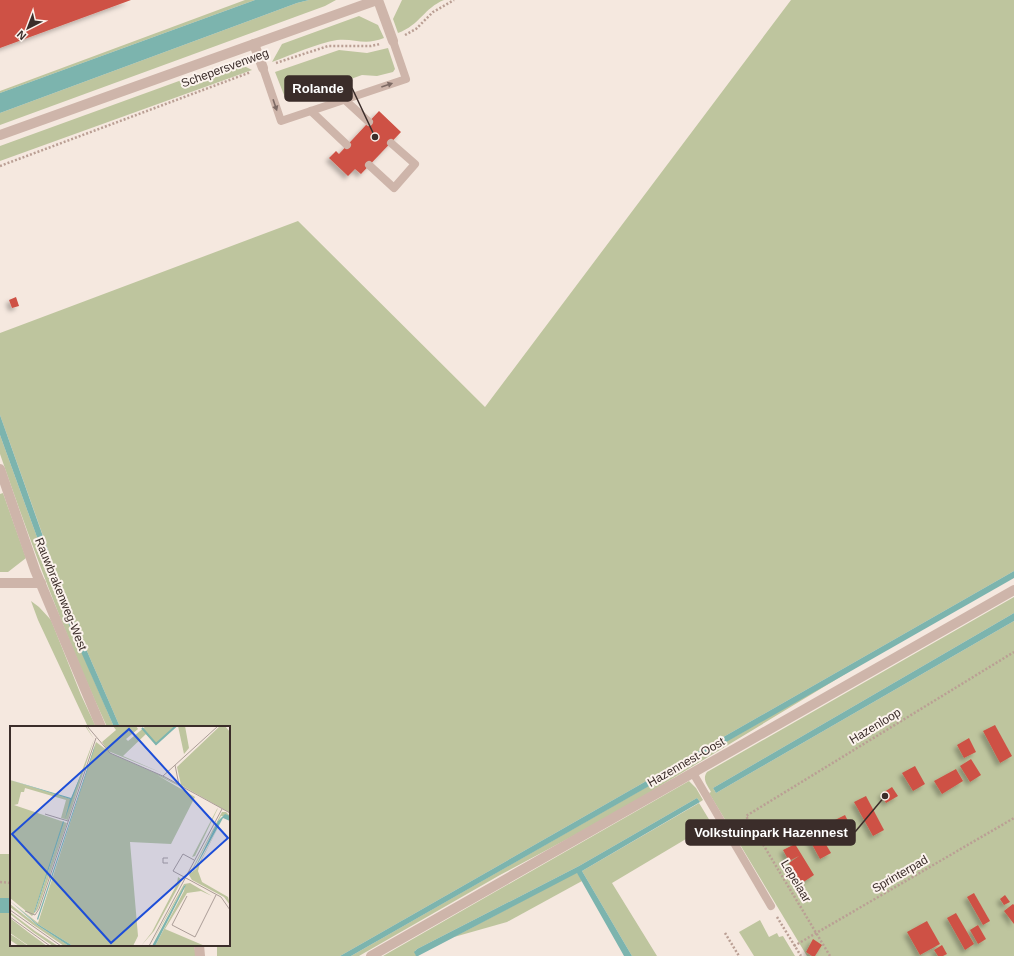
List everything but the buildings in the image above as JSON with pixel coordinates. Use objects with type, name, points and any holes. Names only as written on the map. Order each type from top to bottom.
[{"type":"street","points":[[377,0],[393,41]]},
{"type":"street","name":"Schepersvenweg","points":[[0,135],[377,0]]},
{"type":"street","points":[[254,44],[263,68]]},
{"type":"street","name":"Rauwbrakenweg-West","points":[[0,469],[41,583],[101,726]]},
{"type":"street","points":[[0,583],[41,583]]},
{"type":"street","name":"Hazennest-Oost","points":[[371,956],[1014,590]]},
{"type":"street","points":[[199,946],[200,956]]},
{"type":"lane","points":[[263,68],[281,122],[406,79],[393,41]]},
{"type":"lane","points":[[344,100],[369,122]]},
{"type":"lane","points":[[310,111],[347,145]]},
{"type":"lane","points":[[369,165],[394,188],[415,164],[391,143]]},
{"type":"lane","points":[[693,773],[771,906]]},
{"type":"path","name":"Schepersvenweg","points":[[0,166],[263,68],[328,46],[371,46],[393,41],[416,29],[433,12],[454,0]]},
{"type":"path","name":"Hazenloop","points":[[746,816],[1014,652]]},
{"type":"path","name":"Lepelaar","points":[[746,816],[830,956]]},
{"type":"path","name":"Sprinterpad","points":[[794,946],[1014,818]]},
{"type":"path","points":[[0,882],[10,883]]},
{"type":"path","points":[[771,906],[800,956]]},
{"type":"path","points":[[725,933],[739,956]]},
{"type":"green space","points":[[245,0],[255,0],[0,93],[0,91]]},
{"type":"green space","points":[[309,0],[336,0],[325,6],[0,125],[0,113],[297,3]]},
{"type":"green space","points":[[402,0],[444,0],[431,7],[412,26],[398,33],[393,19]]},
{"type":"green space","points":[[791,0],[1014,0],[1014,571],[340,956],[217,956],[217,946],[230,946],[230,726],[120,726],[73,619],[68,620],[114,726],[107,726],[77,660],[50,592],[0,454],[0,435],[63,609],[68,606],[0,415],[0,333],[298,221],[485,407]]},
{"type":"green space","points":[[359,16],[378,25],[384,38],[365,42],[337,40],[313,46],[272,62],[282,44]]},
{"type":"green space","points":[[388,48],[395,69],[393,72],[377,76],[362,75],[289,101],[286,100],[275,72],[339,50],[367,53]]},
{"type":"green space","points":[[234,61],[252,70],[0,161],[0,146]]},
{"type":"green space","points":[[3,493],[26,558],[8,572],[0,572],[0,494]]},
{"type":"green space","points":[[1014,597],[1014,613],[713,788],[716,793],[1014,621],[1014,956],[807,956],[709,793],[711,792],[705,780],[707,772]]},
{"type":"green space","points":[[31,601],[51,620],[81,695],[96,726],[88,726],[38,620]]},
{"type":"green space","points":[[860,665],[614,814],[500,875],[359,956],[351,956]]},
{"type":"green space","points":[[689,781],[696,788],[703,800],[700,802],[697,798],[579,866],[417,949],[415,954],[418,956],[383,956]]},
{"type":"green space","points":[[699,803],[710,821],[691,836],[612,883],[657,956],[632,956],[582,871]]},
{"type":"green space","points":[[0,854],[10,854],[10,898],[0,898]]},
{"type":"green space","points":[[577,872],[582,881],[507,922],[454,937]]},
{"type":"green space","points":[[0,913],[10,913],[10,946],[194,946],[196,956],[0,956]]},
{"type":"green space","points":[[760,920],[769,937],[777,933],[779,937],[783,936],[795,956],[754,956],[739,932]]},
{"type":"water","points":[[255,0],[309,0],[297,3],[0,113],[0,93]]},
{"type":"water","points":[[0,415],[68,607],[63,609],[0,435]]},
{"type":"water","points":[[1014,571],[1014,578],[351,956],[340,956]]},
{"type":"water","points":[[1014,613],[1014,621],[716,793],[713,788]]},
{"type":"water","points":[[73,619],[120,726],[114,726],[67,620]]},
{"type":"water","points":[[697,798],[700,802],[582,871],[632,956],[624,956],[577,873],[416,956],[414,952],[417,949],[579,866]]},
{"type":"water","points":[[0,898],[10,898],[10,913],[0,913]]},
{"type":"place","name":"Rolande","points":[[375,137]]},
{"type":"place","name":"Volkstuinpark Hazennest","points":[[885,796]]}]
